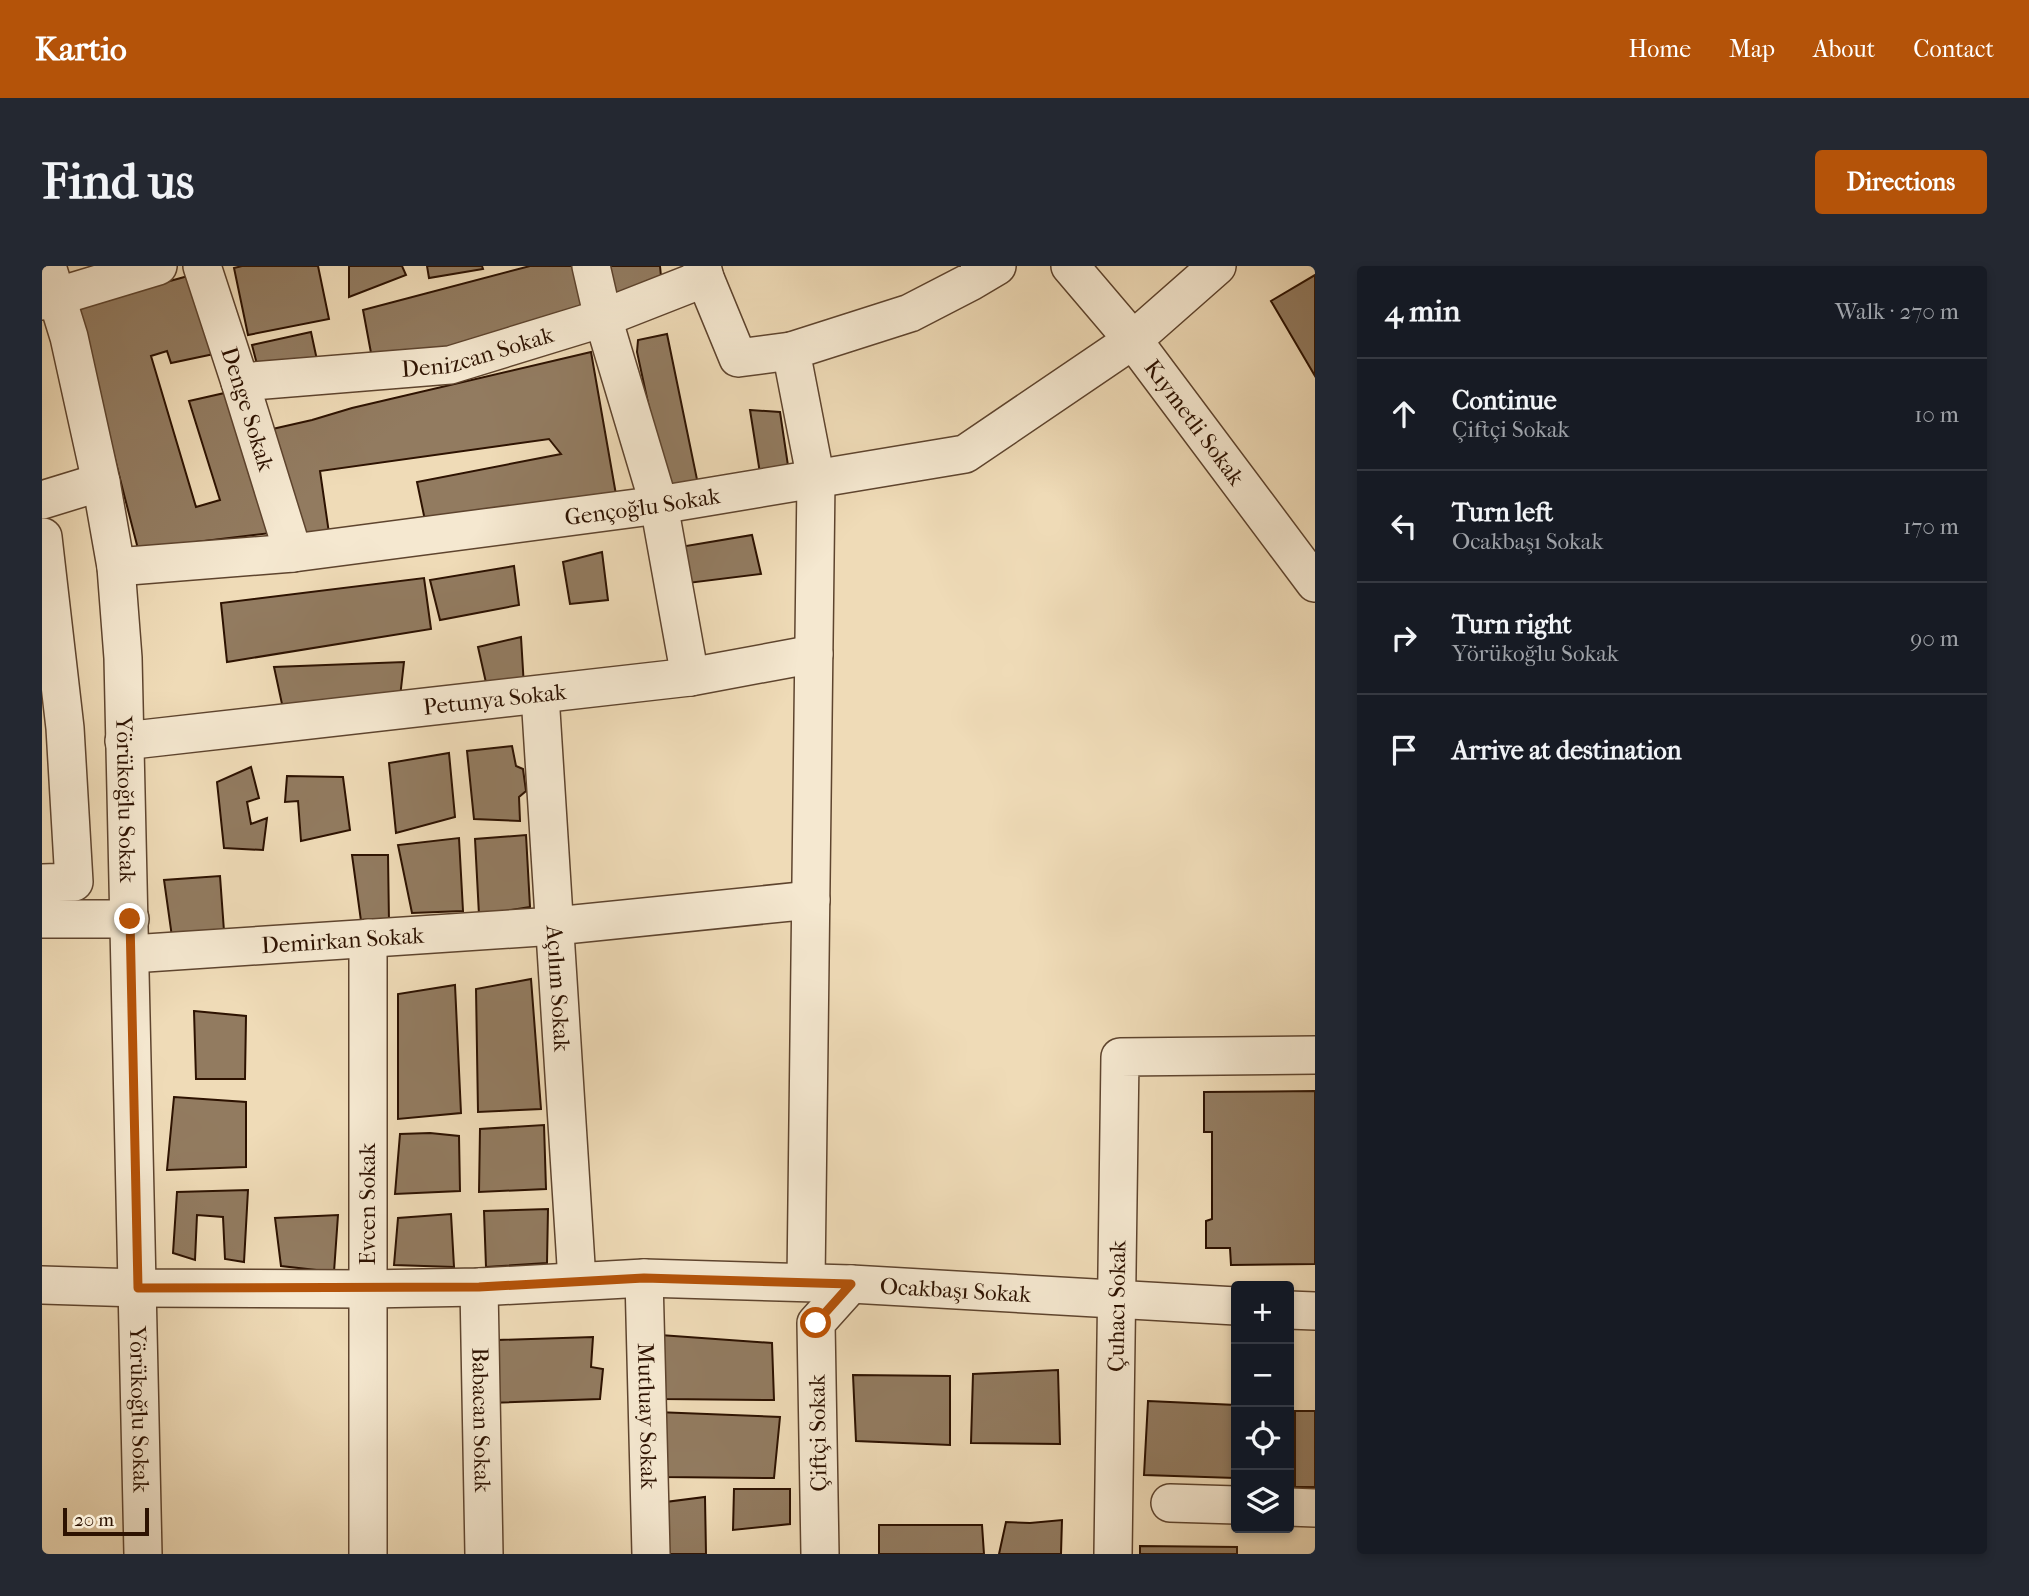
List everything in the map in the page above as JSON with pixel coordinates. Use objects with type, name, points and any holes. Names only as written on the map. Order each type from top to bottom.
[{"type":"street","points":[[49,288],[158,266]]},
{"type":"street","name":"Denge Sokak","points":[[202,266],[293,553]]},
{"type":"street","points":[[591,266],[603,318],[659,505],[690,677]]},
{"type":"street","points":[[704,272],[738,358],[791,351],[910,313],[997,266]]},
{"type":"street","name":"Kıymetli Sokak","points":[[1070,266],[1133,340],[1315,583]]},
{"type":"street","name":"Gençoğlu Sokak","points":[[116,567],[293,553],[659,505],[965,454],[1133,340],[1217,266]]},
{"type":"street","name":"Denizcan Sokak","points":[[240,382],[450,365],[603,318],[704,272]]},
{"type":"street","name":"Yörükoğlu Sokak","points":[[49,288],[69,337],[101,482],[116,567],[123,659],[143,1554]]},
{"type":"street","points":[[791,351],[816,480],[806,1282]]},
{"type":"street","points":[[42,500],[101,482]]},
{"type":"street","points":[[42,537],[65,728],[74,882],[42,883]]},
{"type":"street","name":"Petunya Sokak","points":[[65,728],[124,733],[540,695],[690,677],[814,654]]},
{"type":"street","name":"Açılım Sokak","points":[[540,695],[577,1281]]},
{"type":"street","name":"Demirkan Sokak","points":[[42,919],[130,936],[368,938],[555,926],[811,900]]},
{"type":"street","name":"Evcen Sokak","points":[[368,938],[368,1554]]},
{"type":"street","name":"Çuhacı Sokak","points":[[1113,1554],[1120,1057],[1315,1055]]},
{"type":"street","name":"Ocakbaşı Sokak","points":[[42,1285],[367,1289],[479,1287],[644,1278],[851,1284],[1231,1306]]},
{"type":"street","name":"Mutluay Sokak","points":[[644,1278],[651,1554]]},
{"type":"street","name":"Çiftçi Sokak","points":[[820,1554],[816,1323],[851,1284]]},
{"type":"street","name":"Babacan Sokak","points":[[479,1287],[484,1554]]},
{"type":"street","points":[[1294,1310],[1315,1311]]},
{"type":"street","points":[[1170,1503],[1231,1505]]},
{"type":"street","points":[[1294,1507],[1315,1508]]},
{"type":"building","points":[[318,266],[329,319],[248,335],[234,268]]},
{"type":"building","points":[[349,266],[402,266],[406,275],[349,297]]},
{"type":"building","points":[[427,266],[482,266],[483,269],[429,278]]},
{"type":"building","points":[[530,266],[576,266],[589,314],[374,369],[363,310]]},
{"type":"building","points":[[599,266],[660,266],[662,287],[607,307]]},
{"type":"building","points":[[1315,275],[1315,376],[1271,301]]},
{"type":"building","points":[[188,276],[214,354],[171,363],[167,351],[151,356],[196,507],[220,500],[189,401],[229,392],[271,533],[138,549],[76,307]]},
{"type":"building","points":[[311,332],[317,360],[259,372],[252,345]]},
{"type":"building","points":[[667,334],[700,494],[668,495],[637,352],[638,340]]},
{"type":"building","points":[[591,352],[618,506],[427,530],[417,482],[561,454],[549,439],[320,471],[330,540],[307,549],[268,430]]},
{"type":"building","points":[[750,410],[780,412],[790,479],[762,486]]},
{"type":"building","points":[[752,535],[761,574],[680,584],[674,548]]},
{"type":"building","points":[[602,552],[608,600],[570,604],[563,562]]},
{"type":"building","points":[[514,566],[519,605],[440,620],[430,580]]},
{"type":"building","points":[[424,578],[431,629],[227,662],[221,603]]},
{"type":"building","points":[[521,637],[524,687],[489,696],[478,647]]},
{"type":"building","points":[[404,662],[399,706],[285,718],[274,667]]},
{"type":"building","points":[[512,746],[516,766],[523,769],[526,791],[519,797],[520,821],[474,819],[467,751]]},
{"type":"building","points":[[449,753],[455,817],[396,833],[389,763]]},
{"type":"building","points":[[251,767],[259,798],[247,802],[251,824],[267,818],[263,850],[224,848],[217,782]]},
{"type":"building","points":[[287,776],[343,777],[350,830],[301,841],[298,801],[285,802]]},
{"type":"building","points":[[526,835],[530,907],[479,915],[475,839]]},
{"type":"building","points":[[459,838],[463,911],[412,913],[398,845]]},
{"type":"building","points":[[352,855],[388,855],[389,922],[361,921]]},
{"type":"building","points":[[220,876],[224,931],[172,937],[164,880]]},
{"type":"building","points":[[531,979],[541,1109],[478,1112],[476,989]]},
{"type":"building","points":[[455,985],[461,1113],[398,1119],[398,994]]},
{"type":"building","points":[[194,1011],[246,1016],[245,1079],[196,1079]]},
{"type":"building","points":[[1315,1091],[1315,1264],[1231,1265],[1230,1248],[1206,1248],[1206,1221],[1212,1219],[1212,1132],[1204,1132],[1204,1092]]},
{"type":"building","points":[[174,1097],[246,1102],[246,1167],[167,1170]]},
{"type":"building","points":[[544,1125],[546,1189],[479,1192],[480,1129]]},
{"type":"building","points":[[400,1134],[459,1136],[460,1191],[395,1194]]},
{"type":"building","points":[[248,1190],[244,1262],[225,1259],[223,1217],[197,1215],[195,1260],[173,1253],[177,1192]]},
{"type":"building","points":[[548,1209],[547,1263],[486,1267],[484,1211]]},
{"type":"building","points":[[451,1214],[454,1267],[394,1265],[398,1218]]},
{"type":"building","points":[[338,1215],[334,1272],[281,1266],[275,1218]]},
{"type":"building","points":[[660,1335],[772,1343],[774,1400],[663,1399]]},
{"type":"building","points":[[593,1337],[591,1367],[603,1369],[600,1399],[489,1403],[498,1340]]},
{"type":"building","points":[[1058,1370],[1060,1444],[971,1443],[973,1374]]},
{"type":"building","points":[[853,1375],[950,1376],[950,1445],[856,1441]]},
{"type":"building","points":[[1148,1401],[1231,1405],[1231,1478],[1144,1475]]},
{"type":"building","points":[[1295,1411],[1315,1411],[1315,1487],[1295,1487]]},
{"type":"building","points":[[656,1412],[780,1417],[774,1478],[661,1477]]},
{"type":"building","points":[[734,1489],[790,1489],[790,1524],[733,1530]]},
{"type":"building","points":[[705,1497],[706,1554],[660,1554],[658,1503]]},
{"type":"building","points":[[1062,1520],[1061,1554],[999,1554],[1006,1522]]},
{"type":"building","points":[[879,1525],[982,1525],[984,1554],[879,1554]]},
{"type":"building","points":[[1140,1546],[1237,1547],[1237,1554],[1140,1554]]},
{"type":"route","points":[[130,919],[138,1288],[479,1287],[644,1278],[851,1284],[816,1323]]}]
